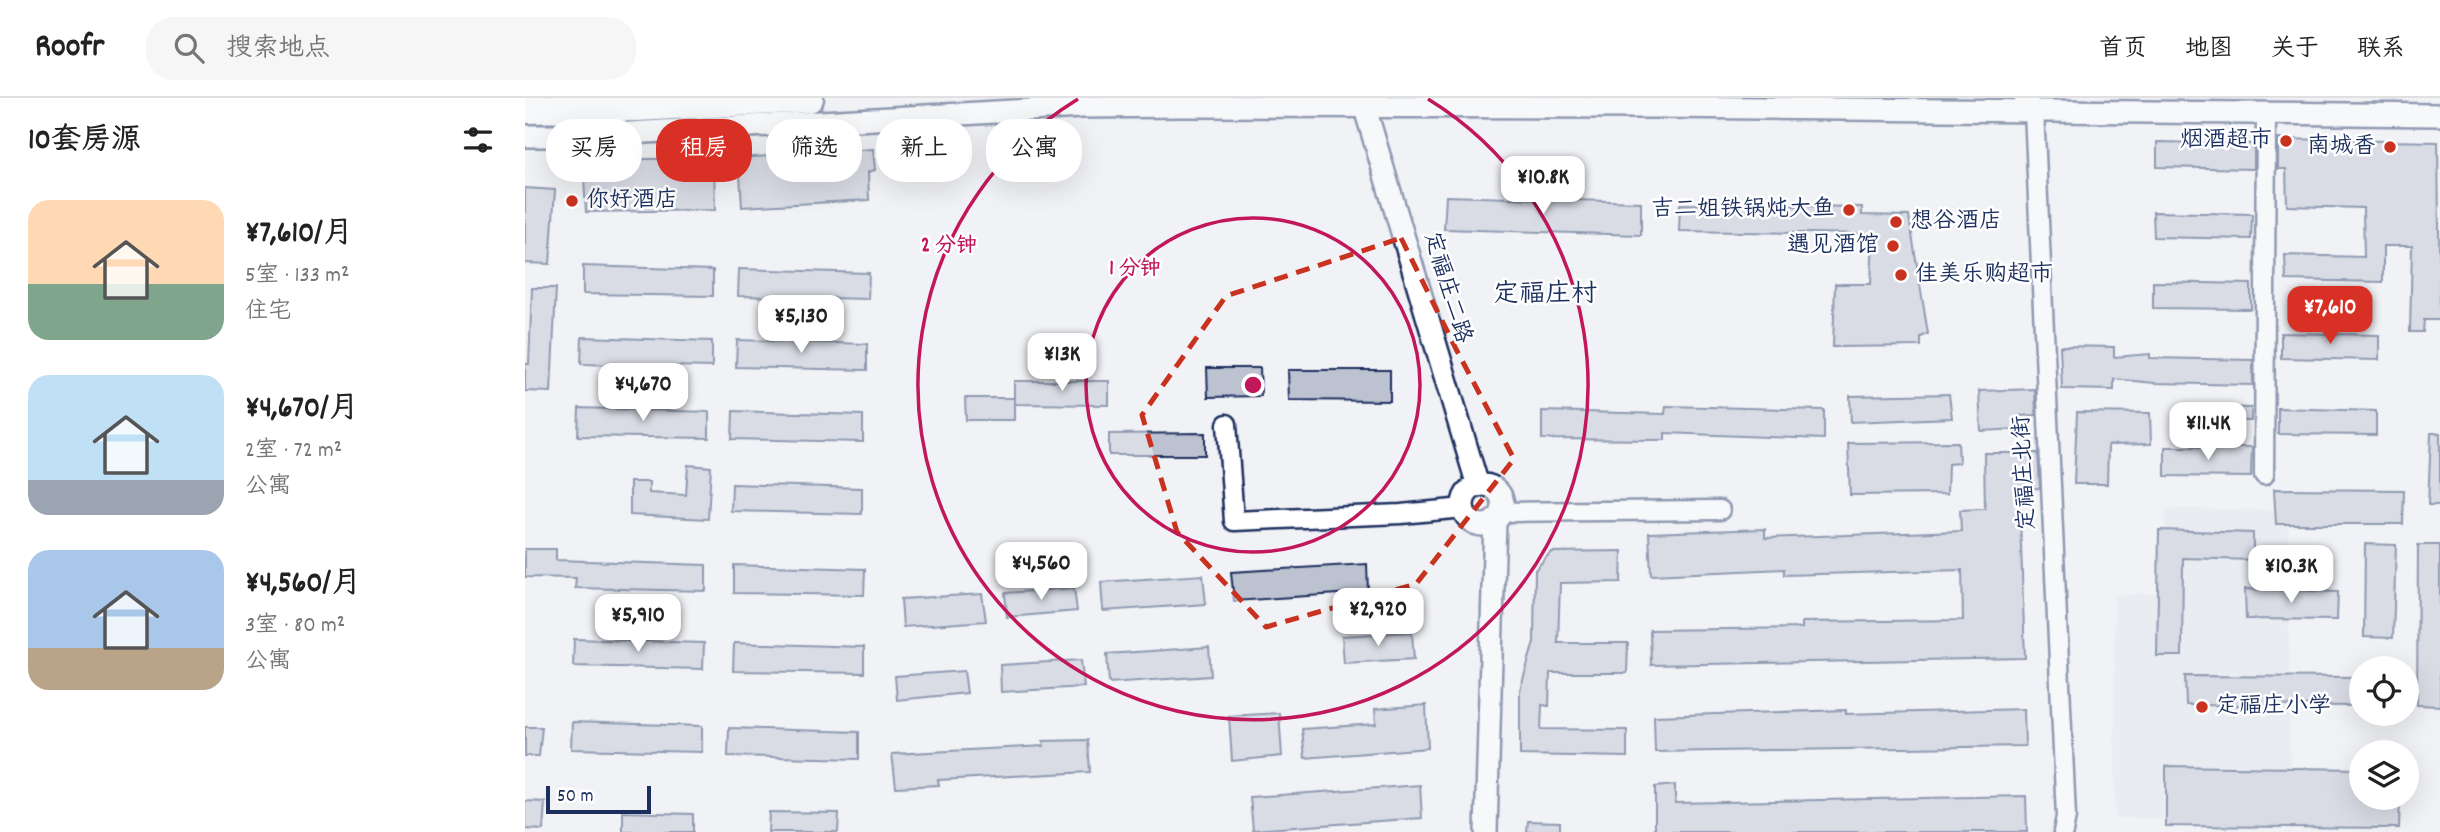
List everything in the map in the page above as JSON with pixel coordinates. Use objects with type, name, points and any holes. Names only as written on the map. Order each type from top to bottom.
[{"type":"highway","points":[[525,109],[636,107],[809,98]]},
{"type":"street","points":[[525,136],[578,136],[1082,107],[2029,104],[2266,113],[2440,115]]},
{"type":"street","name":"定福庄北街","points":[[2029,104],[2066,804],[2063,832]]},
{"type":"street","name":"定福庄二路","points":[[1364,105],[1478,486]]},
{"type":"street","points":[[2263,475],[2266,113]]},
{"type":"street","points":[[1227,424],[1234,521],[1401,514],[1464,508]]},
{"type":"street","points":[[1472,832],[1494,519],[1503,501],[1498,492],[1489,486],[1478,486],[1468,493],[1464,508],[1469,519],[1494,519],[1720,510]]},
{"type":"street","points":[[1486,832],[1494,519]]},
{"type":"highlighted area","points":[[1401,238],[1514,459],[1416,584],[1266,627],[1177,532],[1142,415],[1226,296]]},
{"type":"shaded area","name":"定福庄小学","points":[[2166,509],[2288,510],[2291,821],[2115,818],[2114,595],[2165,593]]},
{"type":"building","points":[[2278,139],[2438,142],[2440,320],[2424,320],[2423,332],[2410,332],[2412,246],[2383,246],[2383,282],[2286,280],[2285,255],[2364,257],[2363,208],[2287,206],[2286,169],[2278,169]]},
{"type":"building","points":[[2157,142],[2254,144],[2254,169],[2157,167]]},
{"type":"building","points":[[873,149],[875,170],[868,172],[869,200],[742,207],[740,182],[752,182],[752,157],[766,156],[766,182],[862,182],[862,150]]},
{"type":"building","points":[[642,159],[656,159],[656,182],[714,182],[715,210],[586,212],[584,182],[642,182]]},
{"type":"building","points":[[525,188],[555,190],[550,264],[525,263]]},
{"type":"building","points":[[1446,196],[1641,202],[1641,235],[1444,229]]},
{"type":"building","points":[[1680,204],[1862,207],[1862,215],[1909,216],[1928,334],[1921,337],[1921,346],[1833,347],[1835,284],[1871,284],[1873,234],[1679,231]]},
{"type":"building","points":[[2153,212],[2252,214],[2251,239],[2154,237]]},
{"type":"building","points":[[583,266],[713,270],[713,296],[583,294]]},
{"type":"building","points":[[739,269],[869,273],[868,299],[738,296]]},
{"type":"building","points":[[2153,282],[2251,284],[2251,309],[2153,308]]},
{"type":"building","points":[[532,288],[556,288],[551,392],[525,391],[525,364],[529,364]]},
{"type":"building","points":[[2281,333],[2379,335],[2379,360],[2281,358]]},
{"type":"building","points":[[582,337],[712,341],[712,367],[581,364]]},
{"type":"building","points":[[737,340],[867,344],[867,370],[736,367]]},
{"type":"building","points":[[2060,346],[2114,347],[2114,357],[2150,354],[2150,358],[2253,360],[2253,385],[2155,383],[2114,379],[2114,390],[2062,389]]},
{"type":"building","points":[[1207,368],[1260,368],[1261,396],[1208,397]]},
{"type":"building","points":[[1288,370],[1390,370],[1390,401],[1289,400]]},
{"type":"building","points":[[1014,381],[1109,381],[1109,405],[1014,404]]},
{"type":"building","points":[[2035,389],[2036,415],[2019,416],[2019,429],[1981,431],[1979,391]]},
{"type":"building","points":[[1949,394],[1952,418],[1851,422],[1850,396]]},
{"type":"building","points":[[965,398],[1014,398],[1014,420],[966,420]]},
{"type":"building","points":[[1666,406],[1824,410],[1824,439],[1665,433],[1665,440],[1542,439],[1542,411],[1665,414]]},
{"type":"building","points":[[2184,406],[2251,408],[2251,421],[2184,420]]},
{"type":"building","points":[[579,408],[709,412],[709,438],[578,436]]},
{"type":"building","points":[[2278,408],[2376,411],[2376,435],[2278,434]]},
{"type":"building","points":[[733,411],[863,415],[863,442],[732,439]]},
{"type":"building","points":[[2077,412],[2150,413],[2151,444],[2108,445],[2107,484],[2074,484]]},
{"type":"building","points":[[1205,433],[1205,455],[1109,455],[1109,434]]},
{"type":"building","points":[[2431,433],[2440,433],[2440,505],[2428,505]]},
{"type":"building","points":[[1958,442],[1959,463],[1948,464],[1947,494],[1850,495],[1848,443]]},
{"type":"building","points":[[2165,447],[2252,447],[2251,477],[2165,476]]},
{"type":"building","points":[[1984,453],[2038,453],[2040,488],[2019,489],[2025,658],[1651,665],[1650,630],[1802,628],[1802,622],[1963,620],[1962,570],[1784,575],[1784,569],[1651,575],[1649,533],[1765,529],[1765,538],[1961,531],[1960,510],[1985,509]]},
{"type":"building","points":[[688,465],[711,467],[708,519],[630,515],[630,482],[649,482],[649,493],[686,495]]},
{"type":"building","points":[[732,484],[862,488],[862,514],[731,511]]},
{"type":"building","points":[[2274,489],[2404,490],[2403,524],[2276,524]]},
{"type":"building","points":[[2159,530],[2253,533],[2253,560],[2183,558],[2182,656],[2157,656]]},
{"type":"building","points":[[2365,544],[2396,545],[2393,638],[2364,637]]},
{"type":"building","points":[[2418,545],[2440,545],[2440,706],[2419,705]]},
{"type":"building","points":[[525,549],[556,549],[556,560],[706,565],[706,591],[575,588],[576,578],[525,577]]},
{"type":"building","points":[[1622,551],[1621,582],[1560,583],[1558,643],[1628,643],[1627,673],[1550,673],[1549,706],[1542,705],[1541,729],[1627,730],[1627,757],[1520,755],[1520,690],[1534,642],[1535,570],[1551,552]]},
{"type":"building","points":[[1367,564],[1368,592],[1234,601],[1231,572]]},
{"type":"building","points":[[734,565],[865,569],[864,595],[734,593]]},
{"type":"building","points":[[1203,575],[1206,604],[1103,611],[1101,582]]},
{"type":"building","points":[[1074,588],[1077,611],[1007,617],[1005,593]]},
{"type":"building","points":[[2245,589],[2338,592],[2337,620],[2246,619]]},
{"type":"building","points":[[982,594],[986,621],[903,627],[901,599]]},
{"type":"building","points":[[1412,632],[1414,659],[1344,663],[1342,636]]},
{"type":"building","points":[[574,639],[704,643],[703,669],[573,666]]},
{"type":"building","points":[[734,643],[864,647],[864,673],[733,671]]},
{"type":"building","points":[[1209,647],[1211,676],[1109,683],[1107,654]]},
{"type":"building","points":[[1081,660],[1084,687],[1001,692],[1000,665]]},
{"type":"building","points":[[964,671],[967,693],[897,700],[895,676]]},
{"type":"building","points":[[2185,676],[2349,677],[2349,706],[2186,705]]},
{"type":"building","points":[[1426,705],[1428,748],[1305,758],[1302,729],[1376,724],[1375,709]]},
{"type":"building","points":[[2024,709],[2025,746],[1655,752],[1654,716],[1846,710],[1846,714]]},
{"type":"building","points":[[1279,713],[1282,756],[1232,761],[1229,716]]},
{"type":"building","points":[[572,722],[702,726],[702,752],[571,749]]},
{"type":"building","points":[[525,727],[542,727],[539,756],[525,756]]},
{"type":"building","points":[[729,728],[859,732],[859,759],[728,756]]},
{"type":"building","points":[[1088,740],[1090,772],[938,780],[939,785],[896,787],[892,754],[1044,746],[1043,741]]},
{"type":"building","points":[[2166,766],[2349,769],[2349,810],[2400,810],[2399,828],[2166,826]]},
{"type":"building","points":[[1420,785],[1422,818],[1253,830],[1250,797]]},
{"type":"building","points":[[1675,785],[1675,803],[2026,796],[2027,832],[1655,832],[1655,787]]},
{"type":"building","points":[[525,801],[545,802],[543,830],[525,829]]},
{"type":"building","points":[[623,812],[693,814],[693,832],[623,832]]},
{"type":"building","points":[[769,812],[839,813],[838,832],[768,832]]},
{"type":"building","points":[[1528,821],[1560,822],[1560,832],[1527,832]]},
{"type":"place","name":"烟酒超市","points":[[2286,141]]},
{"type":"place","name":"南城香","points":[[2390,147]]},
{"type":"place","name":"你好酒店","points":[[572,201]]},
{"type":"place","name":"吉二姐铁锅炖大鱼","points":[[1849,210]]},
{"type":"place","name":"想谷酒店","points":[[1896,222]]},
{"type":"place","name":"遇见酒馆","points":[[1893,246]]},
{"type":"place","name":"佳美乐购超市","points":[[1901,275]]},
{"type":"place","name":"定福庄小学","points":[[2202,707]]},
{"type":"district","name":"定福庄村","points":[[1545,295]]}]
